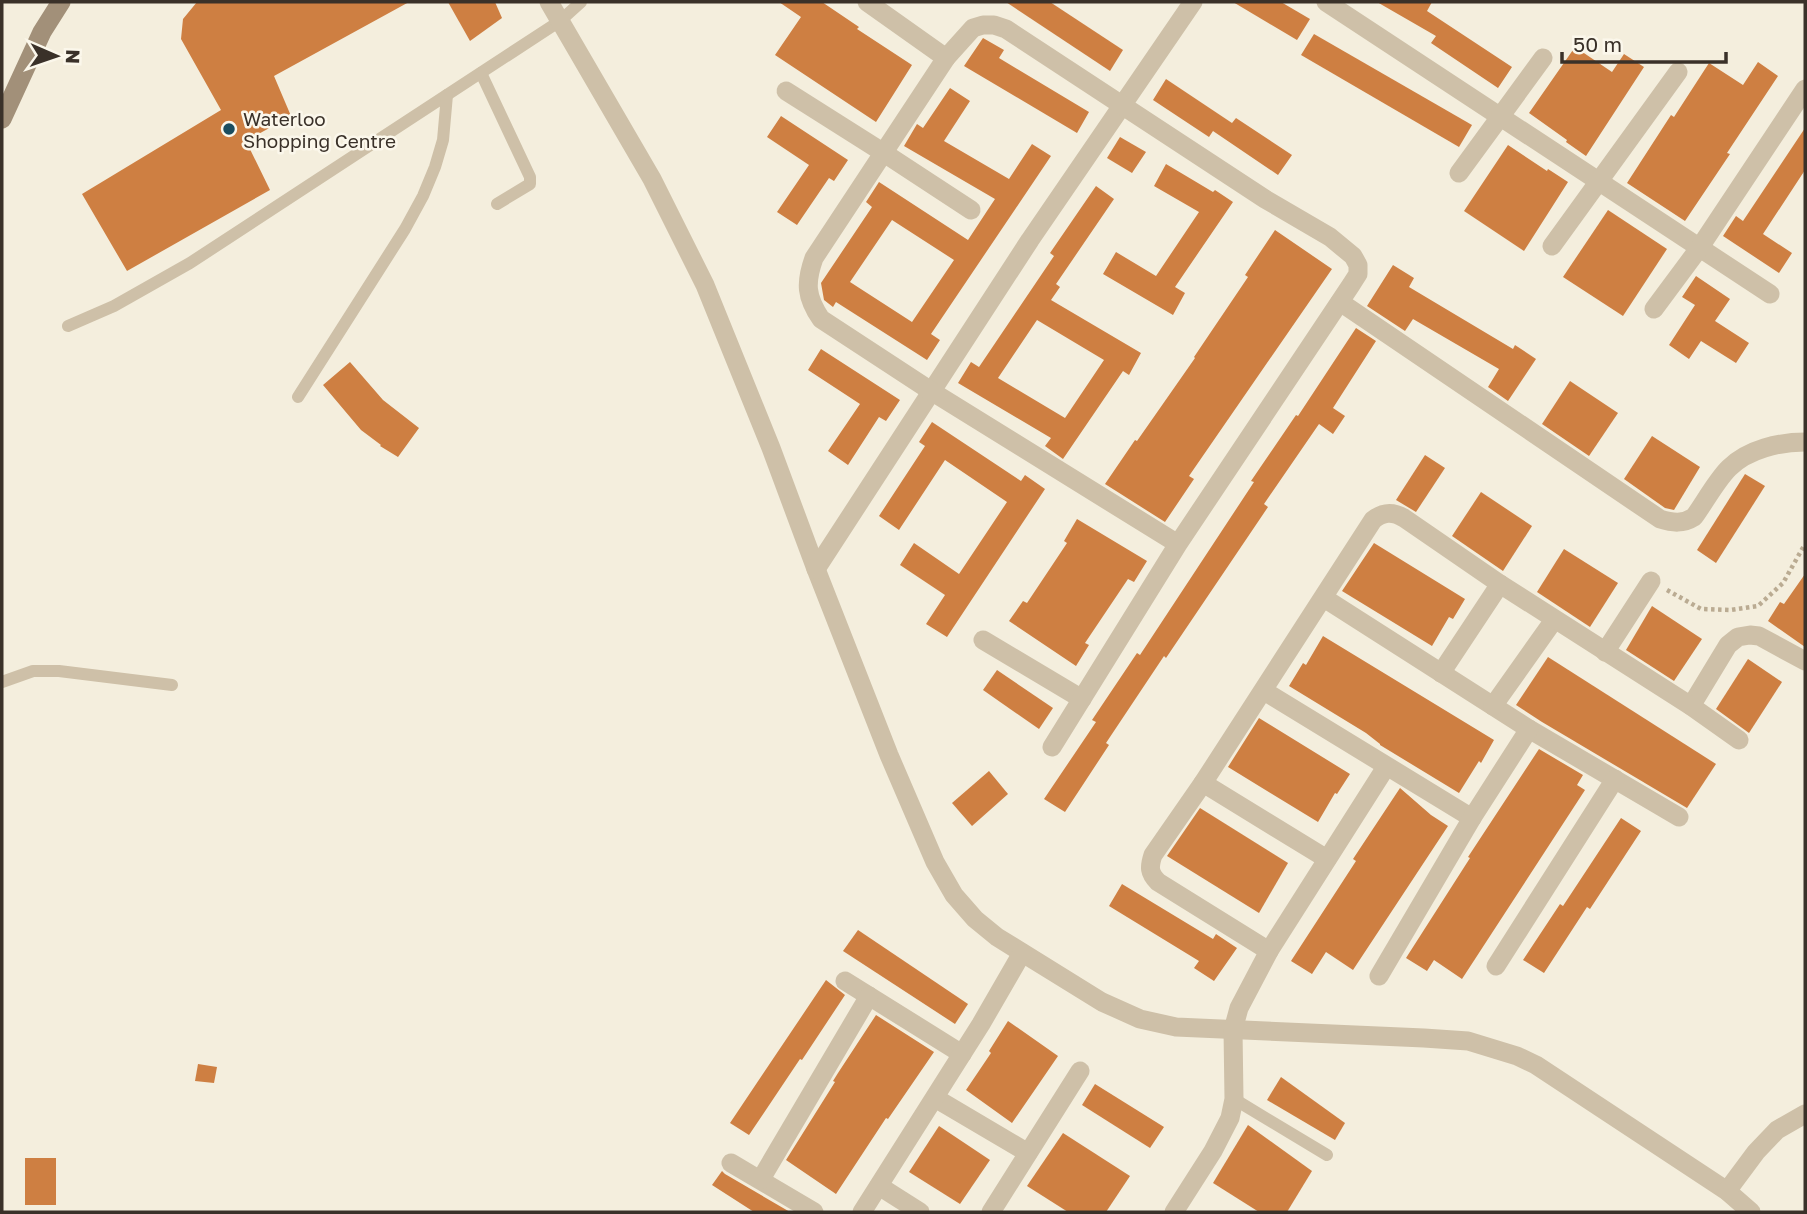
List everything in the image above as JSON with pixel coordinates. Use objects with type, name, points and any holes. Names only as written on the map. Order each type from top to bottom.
[{"type":"main road","points":[[2,119],[43,32],[61,2]]},
{"type":"street","points":[[549,2],[652,179],[705,285],[889,755],[935,862],[954,895],[975,919],[997,937],[1102,1002],[1140,1019],[1176,1027],[1468,1041],[1517,1056],[1536,1065],[1727,1191],[1751,1212]]},
{"type":"street","points":[[867,2],[946,58]]},
{"type":"street","points":[[816,569],[1030,240],[1193,2]]},
{"type":"street","points":[[1326,2],[1770,294]]},
{"type":"street","points":[[1052,747],[1178,544],[1358,274],[1358,265],[1353,256],[1330,237],[1265,199],[1006,29],[994,25],[973,28],[946,58],[814,258],[808,275],[813,307],[821,319],[931,391],[1178,544]]},
{"type":"street","points":[[1459,173],[1543,58]]},
{"type":"street","points":[[1552,246],[1678,72]]},
{"type":"street","points":[[1654,309],[1700,247],[1805,89]]},
{"type":"street","points":[[786,91],[971,210]]},
{"type":"street","points":[[1340,302],[1660,519],[1670,522],[1688,521],[1694,517],[1730,468],[1760,449],[1805,442]]},
{"type":"street","points":[[1269,951],[1158,882],[1149,870],[1153,855],[1264,691],[1373,520],[1380,514],[1396,513],[1404,518],[1554,620],[1739,740]]},
{"type":"street","points":[[1605,652],[1651,581]]},
{"type":"street","points":[[1441,673],[1500,584]]},
{"type":"street","points":[[1324,598],[1528,729],[1679,817]]},
{"type":"street","points":[[1493,706],[1554,620]]},
{"type":"street","points":[[1690,706],[1728,645],[1738,637],[1759,636],[1805,661]]},
{"type":"street","points":[[983,640],[1082,699]]},
{"type":"street","points":[[1264,691],[1472,818]]},
{"type":"street","points":[[1379,976],[1528,729]]},
{"type":"street","points":[[1174,1212],[1213,1151],[1230,1118],[1234,1099],[1233,1030],[1239,1009],[1269,951],[1386,767]]},
{"type":"street","points":[[1496,966],[1615,779]]},
{"type":"street","points":[[1203,783],[1327,859]]},
{"type":"street","points":[[862,1212],[935,1098],[1022,953]]},
{"type":"street","points":[[845,981],[962,1054]]},
{"type":"street","points":[[761,1179],[869,996]]},
{"type":"street","points":[[991,1212],[1080,1071]]},
{"type":"street","points":[[935,1098],[1028,1153]]},
{"type":"street","points":[[1727,1191],[1756,1152],[1777,1130],[1805,1114]]},
{"type":"street","points":[[731,1163],[814,1212]]},
{"type":"street","points":[[879,1186],[920,1212]]},
{"type":"lane","points":[[68,326],[125,300],[190,263],[560,21],[581,2]]},
{"type":"lane","points":[[481,73],[530,177],[530,184],[497,204]]},
{"type":"lane","points":[[298,397],[424,196],[443,140],[447,95]]},
{"type":"lane","points":[[2,682],[33,671],[58,671],[172,685]]},
{"type":"lane","points":[[1234,1099],[1327,1155]]},
{"type":"path","points":[[1651,581],[1701,609],[1731,610],[1758,606],[1783,583],[1805,544]]},
{"type":"building","name":"Waterloo Shopping Centre","points":[[197,2],[409,2],[274,76],[291,116],[246,141],[270,190],[127,271],[82,194],[221,110],[181,39],[183,19]]},
{"type":"building","points":[[448,2],[495,2],[502,18],[470,41]]},
{"type":"building","points":[[779,2],[822,2],[912,65],[876,122],[775,55],[801,17]]},
{"type":"building","points":[[1006,2],[1050,2],[1123,50],[1110,71]]},
{"type":"building","points":[[1233,2],[1281,2],[1310,19],[1297,40]]},
{"type":"building","points":[[1377,2],[1432,2],[1427,11],[1512,67],[1498,88],[1431,43],[1436,36]]},
{"type":"building","points":[[1314,34],[1472,125],[1459,147],[1301,55]]},
{"type":"building","points":[[983,38],[1004,50],[999,58],[1089,112],[1077,133],[964,66]]},
{"type":"building","points":[[1575,47],[1612,72],[1624,54],[1644,67],[1586,156],[1529,113]]},
{"type":"building","points":[[1758,62],[1778,76],[1685,221],[1627,183],[1709,63],[1743,85]]},
{"type":"building","points":[[1166,79],[1232,123],[1236,118],[1292,155],[1278,175],[1213,131],[1209,137],[1153,100]]},
{"type":"building","points":[[950,88],[970,101],[944,141],[1009,179],[1032,144],[1051,156],[931,334],[940,340],[927,360],[836,302],[833,307],[824,300],[821,283],[872,207],[866,202],[879,182],[968,240],[995,199],[904,146],[917,124],[923,128]],"holes":[[[892,220],[954,260],[912,322],[850,282]]]},
{"type":"building","points":[[781,116],[848,160],[834,181],[829,178],[797,225],[777,212],[809,165],[767,137]]},
{"type":"building","points":[[1805,128],[1805,170],[1763,234],[1792,253],[1779,273],[1723,236],[1736,216],[1743,221]]},
{"type":"building","points":[[1120,137],[1146,152],[1132,173],[1107,158]]},
{"type":"building","points":[[1508,145],[1568,182],[1524,251],[1464,211]]},
{"type":"building","points":[[1166,164],[1233,202],[1175,287],[1185,293],[1173,315],[1103,274],[1116,252],[1156,276],[1199,212],[1154,186]]},
{"type":"building","points":[[1096,186],[1114,199],[1056,284],[1060,287],[1051,300],[1141,353],[1129,375],[1123,371],[1063,459],[1045,446],[1051,438],[958,383],[971,362],[979,367],[1054,256],[1050,253]],"holes":[[[1037,320],[1104,360],[1065,418],[998,378]]]},
{"type":"building","points":[[1608,210],[1667,249],[1623,316],[1563,277]]},
{"type":"building","points":[[1275,230],[1332,269],[1189,476],[1194,479],[1165,522],[1105,484],[1195,358]]},
{"type":"building","points":[[1393,265],[1414,278],[1409,287],[1513,349],[1515,345],[1536,359],[1508,401],[1488,387],[1499,369],[1413,319],[1405,331],[1367,306]]},
{"type":"building","points":[[1696,276],[1730,299],[1715,321],[1749,343],[1736,363],[1701,341],[1689,359],[1669,345],[1695,305],[1682,297]]},
{"type":"building","points":[[1356,328],[1376,341],[1333,408],[1345,416],[1333,434],[1319,424],[1264,504],[1268,507],[1106,743],[1109,745],[1065,812],[1044,799],[1096,722],[1092,720],[1137,653],[1140,655],[1254,482],[1251,481]]},
{"type":"building","points":[[821,349],[900,400],[886,421],[879,417],[848,465],[828,451],[860,404],[808,370]]},
{"type":"building","points":[[350,362],[383,400],[419,428],[398,457],[361,430],[323,385]]},
{"type":"building","points":[[1570,381],[1618,413],[1589,456],[1542,424]]},
{"type":"building","points":[[932,422],[1021,481],[1025,475],[1045,489],[947,637],[926,624],[945,595],[900,565],[914,543],[959,574],[1007,502],[945,460],[899,530],[879,516],[925,446],[919,442]]},
{"type":"building","points":[[1652,436],[1700,467],[1674,510],[1665,508],[1624,479]]},
{"type":"building","points":[[1425,455],[1445,468],[1416,512],[1396,500]]},
{"type":"building","points":[[1745,474],[1765,486],[1716,563],[1697,550]]},
{"type":"building","points":[[1481,492],[1532,526],[1503,571],[1452,536]]},
{"type":"building","points":[[1077,519],[1147,561],[1134,582],[1128,579],[1085,643],[1089,645],[1076,666],[1009,621],[1023,601],[1027,603],[1067,543],[1064,541]]},
{"type":"building","points":[[1374,543],[1465,599],[1453,619],[1449,617],[1432,646],[1342,591]]},
{"type":"building","points":[[1564,549],[1618,583],[1590,627],[1537,592]]},
{"type":"building","points":[[1805,574],[1805,647],[1768,621],[1780,602],[1784,604]]},
{"type":"building","points":[[1652,606],[1702,639],[1674,681],[1626,650]]},
{"type":"building","points":[[1323,636],[1494,740],[1459,793],[1289,686],[1303,663],[1306,665]]},
{"type":"building","points":[[1548,657],[1716,764],[1687,808],[1516,705]]},
{"type":"building","points":[[1748,659],[1782,682],[1749,733],[1716,709]]},
{"type":"building","points":[[997,670],[1053,708],[1039,729],[983,690]]},
{"type":"building","points":[[1259,718],[1350,774],[1318,822],[1228,767]]},
{"type":"building","points":[[1539,749],[1583,775],[1577,785],[1585,790],[1462,979],[1434,960],[1427,971],[1406,958]]},
{"type":"building","points":[[989,771],[1008,794],[972,826],[952,803]]},
{"type":"building","points":[[1400,788],[1448,826],[1353,970],[1326,952],[1312,974],[1291,961]]},
{"type":"building","points":[[1200,808],[1288,863],[1259,913],[1167,856]]},
{"type":"building","points":[[1621,818],[1641,831],[1544,973],[1523,960],[1560,904],[1563,906]]},
{"type":"building","points":[[1122,884],[1213,939],[1216,934],[1237,948],[1214,981],[1194,968],[1199,961],[1109,906]]},
{"type":"building","points":[[858,930],[968,1004],[955,1024],[843,951]]},
{"type":"building","points":[[826,980],[845,995],[749,1135],[730,1123]]},
{"type":"building","points":[[876,1015],[934,1052],[836,1194],[786,1160]]},
{"type":"building","points":[[1008,1021],[1058,1056],[1012,1123],[966,1090],[991,1053],[989,1051]]},
{"type":"building","points":[[198,1064],[217,1067],[214,1083],[195,1081]]},
{"type":"building","points":[[1281,1077],[1345,1123],[1335,1140],[1267,1100]]},
{"type":"building","points":[[1095,1084],[1164,1127],[1150,1148],[1082,1105]]},
{"type":"building","points":[[1248,1125],[1312,1171],[1287,1212],[1259,1212],[1213,1183]]},
{"type":"building","points":[[939,1126],[990,1160],[960,1204],[909,1172]]},
{"type":"building","points":[[1063,1133],[1130,1176],[1106,1212],[1068,1212],[1027,1186]]},
{"type":"building","points":[[25,1158],[56,1158],[56,1205],[25,1205]]},
{"type":"building","points":[[722,1171],[790,1212],[754,1212],[712,1185]]},
{"type":"place","name":"Waterloo Shopping Centre","points":[[229,129]]}]
